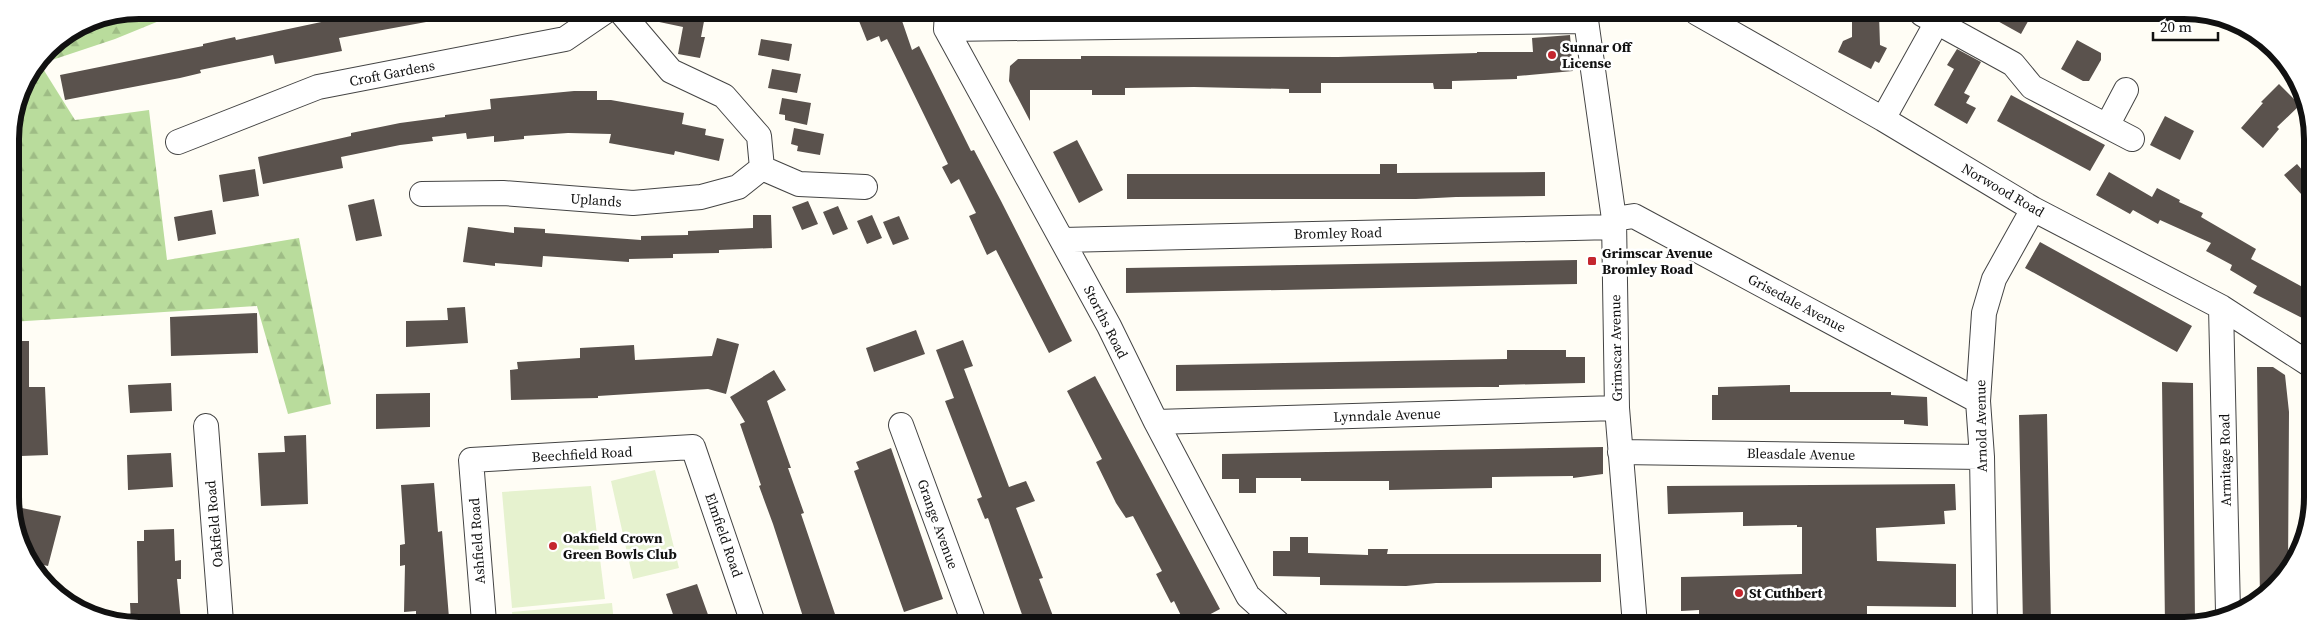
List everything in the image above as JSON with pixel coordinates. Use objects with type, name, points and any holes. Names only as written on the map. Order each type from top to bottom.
[{"type":"street","name":"Croft Gardens","points":[[178,142],[318,87],[565,39],[594,19]]},
{"type":"street","points":[[627,19],[671,71],[724,96],[759,136],[762,168],[799,184],[865,187]]},
{"type":"street","points":[[946,20],[1159,19]]},
{"type":"street","name":"Grimscar Avenue","points":[[1586,19],[1614,223],[1617,408],[1634,617]]},
{"type":"street","name":"Norwood Road","points":[[1715,19],[2033,209],[2221,307],[2304,360]]},
{"type":"street","points":[[1883,119],[1929,19]]},
{"type":"street","points":[[1931,19],[2013,64],[2032,87],[2132,139]]},
{"type":"street","name":"Storths Road","points":[[946,20],[1109,326],[1156,422],[1248,596],[1271,617]]},
{"type":"street","points":[[2107,126],[2126,90]]},
{"type":"street","name":"Uplands","points":[[422,194],[504,193],[633,202],[652,201],[701,197],[738,187],[762,168]]},
{"type":"street","name":"Arnold Avenue","points":[[1985,617],[1982,457],[1978,401],[1984,313],[1994,279],[2033,209]]},
{"type":"street","name":"Grisedale Avenue","points":[[1614,223],[1634,216],[1978,401]]},
{"type":"street","name":"Bromley Road","points":[[1063,240],[1614,223]]},
{"type":"street","name":"Armitage Road","points":[[2221,307],[2228,609]]},
{"type":"street","name":"Lynndale Avenue","points":[[1156,422],[1617,408]]},
{"type":"street","name":"Grange Avenue","points":[[901,425],[972,617]]},
{"type":"street","name":"Oakfield Road","points":[[206,426],[221,617]]},
{"type":"street","name":"Beechfield Road","points":[[471,460],[694,447]]},
{"type":"street","name":"Elmfield Road","points":[[694,447],[751,617]]},
{"type":"street","name":"Bleasdale Avenue","points":[[1620,452],[1982,457]]},
{"type":"street","name":"Ashfield Road","points":[[471,460],[484,617]]},
{"type":"green space","points":[[164,19],[115,39],[46,62],[72,39],[100,25],[123,20]]},
{"type":"green space","points":[[42,67],[75,120],[149,110],[167,260],[299,238],[331,404],[288,414],[257,306],[19,321],[19,131],[23,107],[28,93]]},
{"type":"green space","points":[[655,470],[679,568],[633,579],[611,481]]},
{"type":"green space","name":"Oakfield Crown Green Bowls Club","points":[[591,486],[605,599],[512,608],[502,492]]},
{"type":"green space","points":[[612,603],[613,617],[512,617],[512,612]]},
{"type":"building","points":[[335,19],[437,20],[339,38],[342,51],[275,64],[273,55],[200,70],[201,73],[180,78],[65,100],[60,75],[203,46],[203,44],[235,37],[236,40]]},
{"type":"building","points":[[645,19],[704,19],[701,37],[705,37],[700,58],[678,54],[683,27]]},
{"type":"building","points":[[858,19],[901,19],[912,50],[919,46],[971,151],[974,150],[1072,341],[1049,353],[996,250],[987,255],[969,216],[976,213],[959,179],[951,184],[942,167],[948,164],[887,39],[881,42],[879,36],[867,41]]},
{"type":"building","points":[[1852,19],[1879,19],[1880,45],[1887,48],[1879,63],[1875,61],[1871,69],[1838,52],[1843,41],[1852,37]]},
{"type":"building","points":[[1994,19],[2029,19],[2021,34]]},
{"type":"building","points":[[1570,35],[1573,71],[1517,76],[1517,79],[1452,81],[1452,89],[1434,89],[1433,83],[1321,83],[1321,93],[1289,93],[1289,89],[1194,87],[1125,88],[1125,95],[1092,95],[1092,90],[1030,90],[1030,121],[1009,81],[1010,66],[1018,59],[1081,59],[1081,56],[1338,57],[1533,52],[1532,38]]},
{"type":"building","points":[[761,39],[792,44],[789,61],[758,55]]},
{"type":"building","points":[[2077,40],[2101,53],[2101,60],[2089,81],[2083,81],[2061,69]]},
{"type":"building","points":[[1957,49],[1981,62],[1964,93],[1970,96],[1966,103],[1976,108],[1967,124],[1934,105],[1954,69],[1947,65]]},
{"type":"building","points":[[772,69],[801,74],[797,93],[768,88]]},
{"type":"building","points":[[2279,84],[2299,106],[2277,127],[2279,129],[2263,148],[2241,128],[2263,103],[2261,102]]},
{"type":"building","points":[[574,91],[597,91],[597,100],[611,100],[684,113],[682,124],[706,129],[705,135],[724,139],[719,161],[675,151],[674,155],[609,143],[611,134],[568,133],[524,136],[524,139],[494,142],[494,136],[467,139],[466,133],[432,137],[433,141],[400,145],[341,157],[343,168],[263,184],[258,157],[351,136],[351,133],[400,123],[445,117],[445,115],[491,109],[490,99]]},
{"type":"building","points":[[2011,95],[2105,145],[2090,171],[1997,121]]},
{"type":"building","points":[[782,98],[811,103],[807,125],[785,120],[785,115],[779,114]]},
{"type":"building","points":[[2165,116],[2194,131],[2180,160],[2150,145]]},
{"type":"building","points":[[794,128],[824,134],[820,155],[797,151],[798,146],[791,144]]},
{"type":"building","points":[[1077,140],[1103,190],[1079,203],[1053,152]]},
{"type":"building","points":[[1380,164],[1397,164],[1397,173],[1545,172],[1545,196],[1416,199],[1127,199],[1127,174],[1380,174]]},
{"type":"building","points":[[2297,164],[2304,172],[2304,197],[2284,175]]},
{"type":"building","points":[[255,169],[259,196],[223,202],[219,175]]},
{"type":"building","points":[[2109,172],[2152,197],[2157,188],[2180,200],[2179,202],[2203,213],[2201,217],[2256,249],[2251,259],[2304,288],[2304,319],[2253,293],[2257,286],[2230,270],[2232,265],[2206,251],[2211,243],[2160,220],[2158,224],[2133,210],[2130,214],[2096,195]]},
{"type":"building","points":[[374,199],[382,236],[356,241],[348,205]]},
{"type":"building","points":[[808,201],[818,224],[802,230],[792,207]]},
{"type":"building","points":[[838,206],[848,229],[833,235],[823,212]]},
{"type":"building","points":[[212,210],[216,234],[178,241],[174,217]]},
{"type":"building","points":[[753,215],[771,215],[772,248],[719,250],[719,253],[673,254],[673,258],[629,259],[629,262],[543,256],[542,267],[495,263],[495,266],[463,262],[468,227],[514,233],[514,227],[545,229],[545,233],[641,240],[641,236],[688,235],[688,231],[753,228]]},
{"type":"building","points":[[872,215],[882,238],[867,244],[857,221]]},
{"type":"building","points":[[899,216],[909,239],[893,245],[883,222]]},
{"type":"building","points":[[2040,242],[2192,326],[2177,352],[2025,268]]},
{"type":"building","points":[[1577,260],[1577,284],[1126,293],[1126,268]]},
{"type":"building","points":[[465,307],[468,343],[406,347],[406,321],[448,320],[447,308]]},
{"type":"building","points":[[257,313],[258,353],[171,356],[170,317]]},
{"type":"building","points":[[916,330],[925,354],[874,372],[866,348]]},
{"type":"building","points":[[717,338],[739,344],[726,394],[708,389],[598,396],[598,398],[511,400],[510,370],[518,369],[517,362],[580,358],[580,348],[634,345],[635,360],[712,356]]},
{"type":"building","points":[[963,340],[973,366],[964,369],[1009,487],[1026,481],[1035,501],[1016,508],[1043,578],[1039,579],[1053,617],[1023,617],[988,518],[985,519],[977,499],[982,497],[945,401],[954,398],[936,350]]},
{"type":"building","points":[[19,341],[29,341],[29,387],[45,387],[48,455],[21,456]]},
{"type":"building","points":[[1507,350],[1566,350],[1566,357],[1585,357],[1585,383],[1499,385],[1499,387],[1176,391],[1176,365],[1507,359]]},
{"type":"building","points":[[2257,367],[2273,367],[2285,375],[2289,412],[2288,557],[2275,576],[2260,591]]},
{"type":"building","points":[[774,370],[786,390],[767,401],[791,468],[788,468],[804,513],[801,514],[836,617],[803,617],[740,424],[745,422],[730,397]]},
{"type":"building","points":[[1095,376],[1220,609],[1205,617],[1182,617],[1174,601],[1171,603],[1156,574],[1162,571],[1133,516],[1126,518],[1116,503],[1096,462],[1102,459],[1067,391]]},
{"type":"building","points":[[2162,382],[2193,383],[2195,617],[2165,617]]},
{"type":"building","points":[[171,383],[172,411],[130,413],[128,385]]},
{"type":"building","points":[[1790,385],[1790,392],[1891,392],[1891,395],[1927,397],[1928,426],[1904,424],[1904,420],[1712,420],[1712,395],[1718,395],[1718,387]]},
{"type":"building","points":[[430,393],[430,427],[376,429],[376,394]]},
{"type":"building","points":[[2047,414],[2051,617],[2023,617],[2019,415]]},
{"type":"building","points":[[306,435],[308,504],[261,506],[258,453],[285,452],[284,436]]},
{"type":"building","points":[[1603,447],[1603,474],[1573,478],[1573,476],[1492,477],[1492,488],[1389,490],[1389,481],[1301,481],[1301,478],[1256,478],[1256,493],[1239,493],[1239,479],[1222,479],[1222,454]]},
{"type":"building","points":[[891,448],[943,599],[904,612],[854,471],[859,469],[856,462]]},
{"type":"building","points":[[171,453],[173,487],[128,490],[127,455]]},
{"type":"building","points":[[434,483],[438,532],[442,531],[449,617],[416,617],[416,611],[404,612],[405,565],[400,566],[400,545],[405,544],[401,485]]},
{"type":"building","points":[[1955,484],[1956,510],[1944,511],[1945,524],[1876,528],[1877,561],[1956,564],[1956,607],[1867,606],[1867,617],[1699,617],[1699,610],[1681,611],[1681,577],[1802,574],[1802,527],[1797,527],[1797,525],[1743,526],[1743,512],[1668,514],[1667,486]]},
{"type":"building","points":[[20,508],[61,516],[48,566],[39,564],[31,550],[25,536]]},
{"type":"building","points":[[174,529],[175,561],[181,560],[181,579],[177,579],[181,617],[131,617],[130,603],[138,603],[137,541],[144,541],[144,530]]},
{"type":"building","points":[[1290,537],[1308,537],[1308,553],[1368,555],[1368,549],[1388,549],[1387,554],[1601,554],[1601,582],[1436,583],[1406,586],[1320,585],[1320,577],[1273,576],[1273,551],[1290,551]]},
{"type":"building","points":[[697,584],[709,617],[674,617],[666,594]]},
{"type":"place","name":"Sunnar Off License","points":[[1552,55]]},
{"type":"place","name":"Grimscar Avenue Bromley Road","points":[[1592,261]]},
{"type":"place","name":"Oakfield Crown Green Bowls Club","points":[[553,546]]},
{"type":"place","name":"St Cuthbert","points":[[1739,593]]}]
